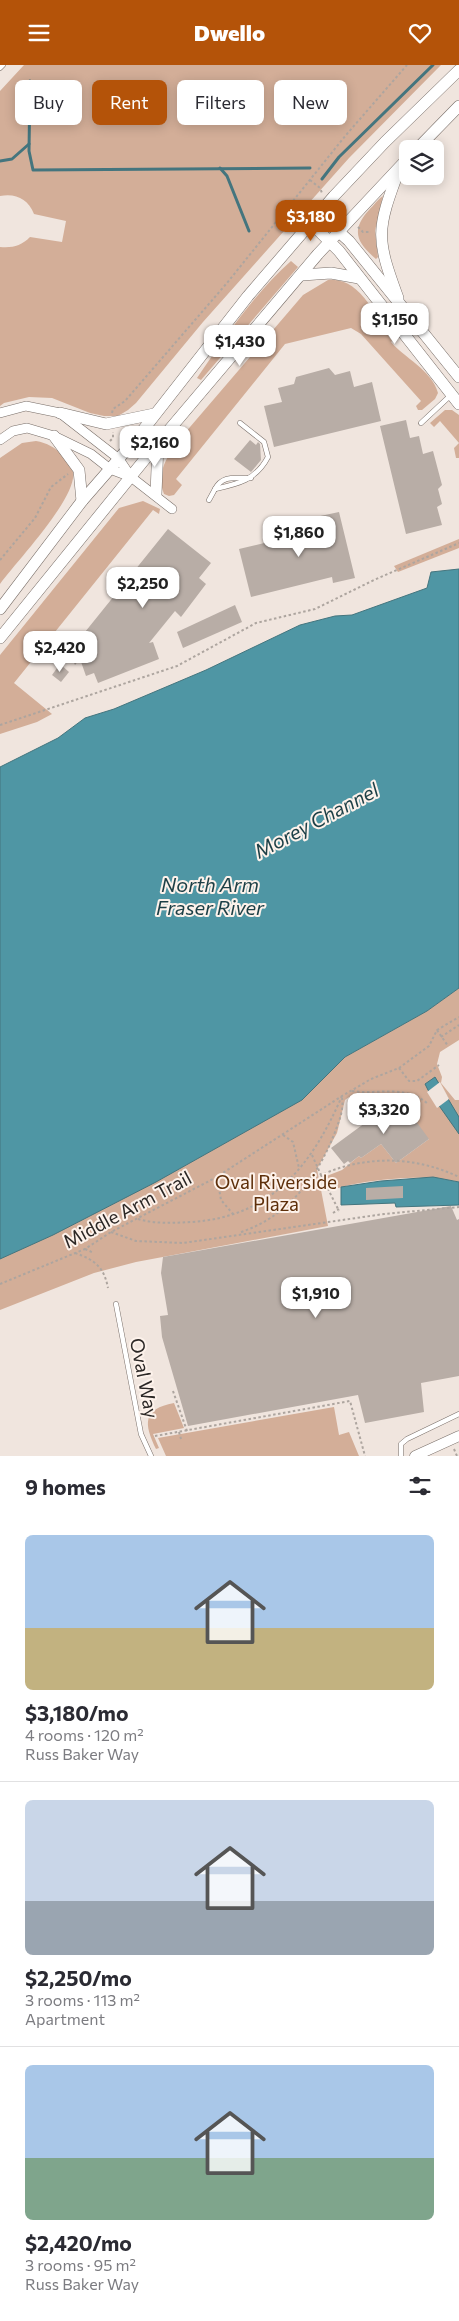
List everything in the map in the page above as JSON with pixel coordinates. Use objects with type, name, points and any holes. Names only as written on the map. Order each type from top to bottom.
[{"type":"main road","points":[[0,609],[82,501],[119,459],[248,296],[330,201],[385,142],[459,70]]},
{"type":"main road","points":[[426,140],[459,106]]},
{"type":"main road","points":[[0,639],[158,443],[330,241],[339,232],[353,223],[399,167]]},
{"type":"main road","points":[[399,174],[383,215],[380,232],[385,262],[402,307]]},
{"type":"main road","points":[[319,214],[355,248],[459,377]]},
{"type":"main road","points":[[311,223],[330,241],[459,404]]},
{"type":"main road","points":[[302,275],[331,273],[359,278]]},
{"type":"main road","points":[[60,413],[106,424],[154,414]]},
{"type":"main road","points":[[54,436],[79,470],[82,501]]},
{"type":"main road","points":[[156,494],[158,443]]},
{"type":"street","points":[[0,413],[26,406],[60,413],[119,459],[131,477]]},
{"type":"street","points":[[0,440],[13,431],[27,428],[54,436],[91,454],[110,469],[131,477],[156,494],[172,509]]},
{"type":"street","points":[[415,1456],[459,1436]]},
{"type":"lane","points":[[0,68],[3,65]]},
{"type":"lane","points":[[421,423],[451,395]]},
{"type":"lane","points":[[209,500],[214,489],[223,480],[236,477],[252,477],[268,457],[264,442],[240,423]]},
{"type":"lane","name":"Oval Way","points":[[116,1303],[141,1434],[151,1456]]},
{"type":"lane","points":[[401,1456],[401,1444],[407,1439],[459,1414]]},
{"type":"path","points":[[112,414],[113,409],[125,401],[227,283],[407,65]]},
{"type":"path","points":[[310,181],[330,201]]},
{"type":"path","points":[[353,223],[363,232],[375,232]]},
{"type":"path","points":[[357,233],[360,230]]},
{"type":"path","points":[[109,442],[113,438],[112,429]]},
{"type":"path","points":[[0,560],[35,518],[51,487],[61,477],[73,471]]},
{"type":"path","points":[[0,725],[177,666],[256,623],[316,609],[374,580],[459,543]]},
{"type":"path","name":"Middle Arm Trail","points":[[0,1284],[85,1249],[111,1232],[216,1177],[342,1096],[371,1079],[399,1068],[429,1046],[437,1031],[459,1017]]},
{"type":"path","points":[[441,1037],[459,1025]]},
{"type":"path","points":[[437,1031],[448,1046]]},
{"type":"path","points":[[399,1068],[409,1081],[417,1081],[439,1065]]},
{"type":"path","points":[[351,1091],[396,1091],[418,1095],[428,1104]]},
{"type":"path","points":[[138,1219],[148,1222],[174,1223],[205,1221],[234,1214],[274,1193],[312,1155],[324,1136],[342,1096]]},
{"type":"path","points":[[233,1235],[256,1227],[271,1219],[303,1189],[318,1169],[340,1119],[343,1104],[342,1096]]},
{"type":"path","points":[[283,1135],[293,1142],[300,1168]]},
{"type":"path","points":[[312,1155],[339,1210],[333,1213]]},
{"type":"path","points":[[321,1175],[364,1161],[391,1160],[420,1163],[459,1177]]},
{"type":"path","points":[[216,1177],[222,1200],[234,1214]]},
{"type":"path","points":[[111,1232],[136,1241],[184,1243],[384,1214],[459,1207]]},
{"type":"path","points":[[85,1249],[94,1253]]},
{"type":"path","points":[[75,1253],[99,1264],[103,1269],[108,1288]]},
{"type":"path","points":[[173,1391],[187,1431]]},
{"type":"path","points":[[155,1436],[350,1401],[365,1456]]},
{"type":"path","points":[[179,1432],[182,1439]]},
{"type":"green space","points":[[24,65],[441,65],[349,158],[203,322],[136,403],[118,416],[90,413],[52,398],[29,397],[4,403],[0,406],[0,247],[16,246],[30,237],[62,242],[66,221],[34,214],[25,201],[16,196],[0,196],[0,91]]},
{"type":"green space","points":[[383,196],[375,231],[378,257],[376,259],[360,241],[358,230],[363,217]]},
{"type":"green space","points":[[291,261],[298,267],[201,380],[197,378],[252,302]]},
{"type":"green space","points":[[328,280],[340,281],[350,285],[359,292],[374,311],[396,348],[430,377],[438,393],[435,399],[422,410],[418,410],[416,406],[421,401],[361,334],[351,328],[285,344],[176,479],[182,485],[174,495],[164,494],[161,480],[162,473],[166,460],[178,441],[303,295]]},
{"type":"green space","points":[[445,410],[452,410],[459,415],[459,443],[440,421],[434,427],[430,423]]},
{"type":"green space","points":[[36,441],[57,450],[69,463],[73,472],[72,483],[56,513],[0,584],[0,458],[22,443]]},
{"type":"green space","points":[[459,443],[459,458],[456,458],[454,448]]},
{"type":"green space","points":[[143,501],[160,509],[159,514],[153,510],[14,683],[52,714],[37,722],[0,734],[0,655],[119,508]]},
{"type":"green space","points":[[459,539],[459,548],[398,572],[394,566]]},
{"type":"green space","name":"Oval Riverside Plaza","points":[[459,988],[459,1040],[440,1052],[437,1064],[442,1077],[441,1083],[455,1100],[459,1100],[459,1182],[431,1178],[377,1180],[332,1190],[324,1177],[342,1170],[359,1156],[361,1158],[381,1144],[396,1163],[429,1139],[393,1131],[368,1122],[358,1116],[352,1107],[349,1097],[345,1100],[337,1133],[317,1169],[328,1226],[136,1262],[94,1273],[0,1310],[0,1223],[345,1057],[427,1011]]},
{"type":"green space","points":[[174,1403],[184,1428],[153,1434],[159,1448],[156,1449],[149,1432],[148,1419],[156,1409]]},
{"type":"green space","points":[[334,1407],[339,1435],[349,1432],[359,1456],[166,1456],[158,1438]]},
{"type":"water","name":"North Arm Fraser River","points":[[459,569],[459,988],[427,1011],[345,1057],[302,1100],[156,1182],[53,1235],[0,1259],[0,767],[58,738],[85,718],[114,709],[206,670],[300,625],[335,616],[352,615],[427,588],[431,572]]},
{"type":"water","points":[[435,1077],[459,1117],[459,1134],[425,1084]]},
{"type":"water","points":[[433,1177],[459,1182],[459,1205],[396,1207],[395,1203],[341,1205],[341,1187],[381,1181]]},
{"type":"pier","points":[[440,1082],[449,1099],[437,1108],[427,1092]]},
{"type":"building","points":[[329,368],[335,375],[350,371],[354,387],[372,382],[381,421],[274,447],[264,406],[282,402],[278,388],[294,384],[296,377]]},
{"type":"building","points":[[406,420],[410,438],[419,436],[423,454],[433,451],[442,485],[438,489],[442,504],[437,507],[442,525],[406,534],[380,426]]},
{"type":"building","points":[[250,440],[256,445],[258,442],[260,444],[261,460],[251,472],[234,459]]},
{"type":"building","points":[[339,512],[355,578],[333,583],[332,577],[251,597],[239,549],[314,531],[311,518]]},
{"type":"building","points":[[168,529],[211,563],[199,578],[206,584],[181,617],[175,611],[149,643],[153,642],[159,659],[98,683],[94,673],[86,676],[80,659],[75,665],[71,656],[85,650],[81,637]]},
{"type":"building","points":[[235,605],[242,622],[183,648],[177,632]]},
{"type":"building","points":[[60,664],[69,672],[61,682],[52,675]]},
{"type":"building","points":[[399,1098],[429,1139],[396,1163],[381,1144],[361,1158],[359,1156],[350,1163],[348,1161],[344,1164],[331,1148]]},
{"type":"building","points":[[403,1186],[403,1198],[366,1200],[366,1188]]},
{"type":"building","points":[[451,1206],[457,1220],[459,1219],[459,1376],[421,1383],[424,1412],[365,1423],[358,1395],[188,1426],[162,1337],[160,1316],[168,1315],[161,1273],[163,1257]]},
{"type":"waterway","points":[[322,179],[339,157],[433,65]]},
{"type":"waterway","points":[[29,125],[29,151],[33,170],[310,168]]},
{"type":"waterway","points":[[0,161],[12,159],[29,144]]},
{"type":"waterway","points":[[220,168],[227,176],[249,231]]},
{"type":"water label","name":"Morey Channel","points":[[316,820]]}]
